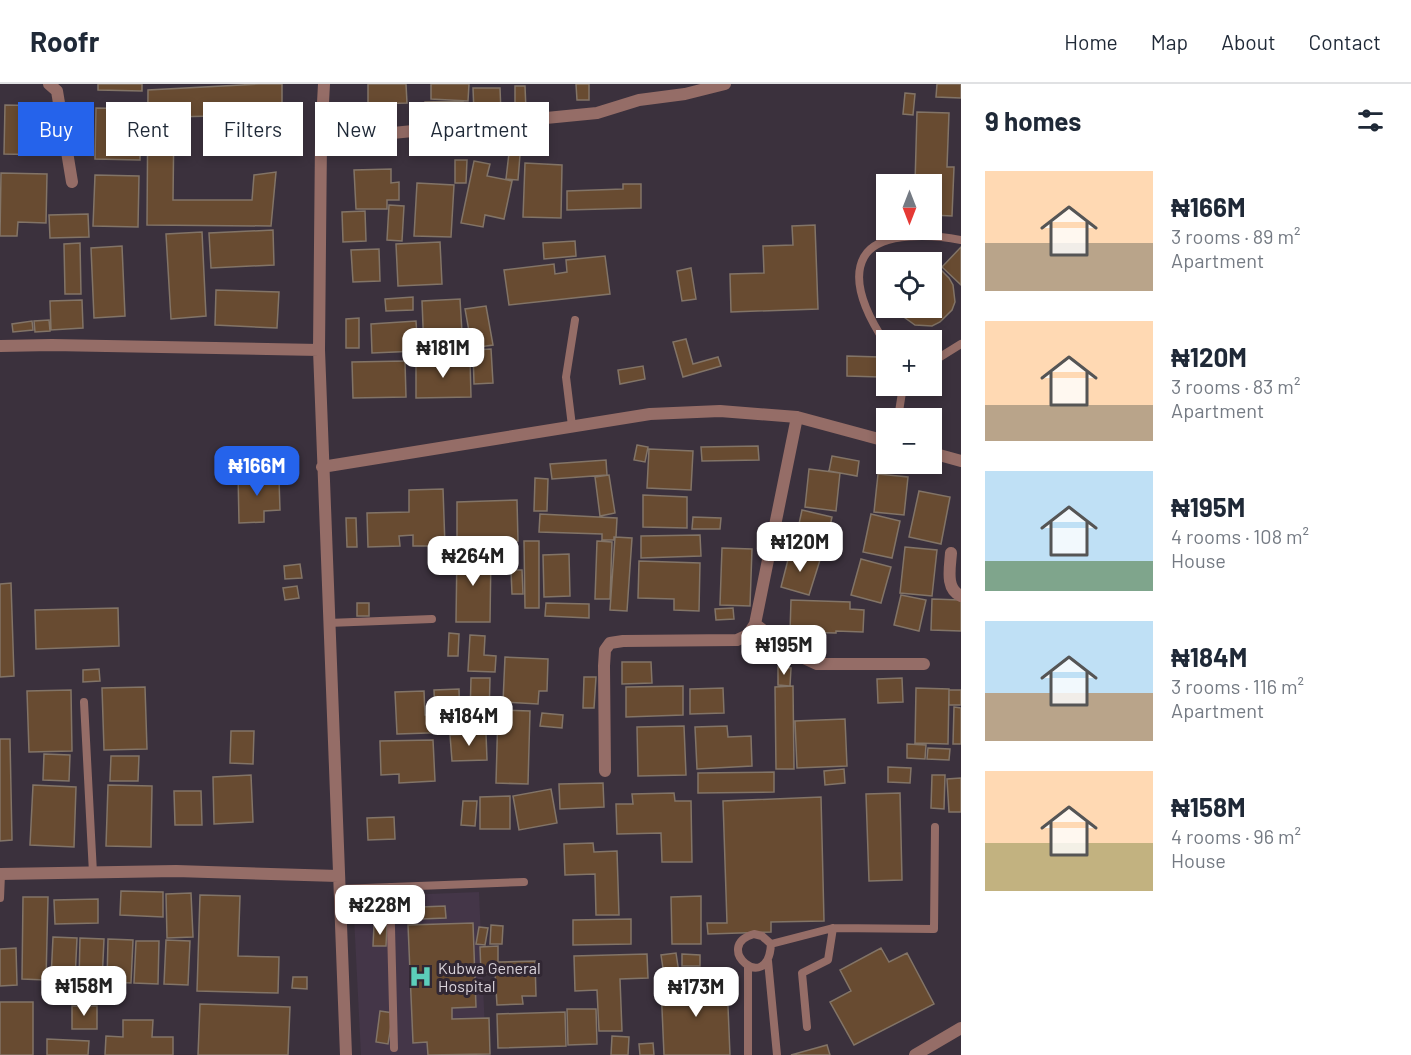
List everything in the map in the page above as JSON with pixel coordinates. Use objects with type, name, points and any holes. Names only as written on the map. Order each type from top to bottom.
[{"type":"street","points":[[49,84],[57,91],[72,182]]},
{"type":"street","points":[[323,102],[324,84]]},
{"type":"street","points":[[397,133],[597,113],[639,100],[685,94],[725,84]]},
{"type":"street","points":[[321,156],[319,350],[322,467],[346,1055]]},
{"type":"street","points":[[0,346],[319,350]]},
{"type":"street","points":[[322,467],[650,414],[720,411],[798,417],[876,438]]},
{"type":"street","points":[[605,771],[604,666],[605,650],[610,643],[737,640],[748,635],[755,624],[798,417]]},
{"type":"street","points":[[942,456],[961,461]]},
{"type":"street","points":[[951,553],[950,584],[955,593],[961,596]]},
{"type":"street","points":[[755,624],[793,652],[817,664],[924,664]]},
{"type":"street","points":[[0,874],[176,871],[338,876]]},
{"type":"street","points":[[922,1053],[961,1028]]},
{"type":"lane","points":[[877,330],[863,298],[860,275],[864,257],[891,239],[917,235],[942,236],[961,240]]},
{"type":"lane","points":[[572,426],[566,378],[575,320]]},
{"type":"lane","points":[[942,356],[961,344]]},
{"type":"lane","points":[[328,623],[432,619]]},
{"type":"lane","points":[[84,702],[93,873]]},
{"type":"lane","points":[[771,944],[833,928],[934,929],[935,827]]},
{"type":"lane","points":[[0,874],[0,897]]},
{"type":"lane","points":[[339,889],[524,882]]},
{"type":"lane","points":[[390,887],[394,1048]]},
{"type":"lane","points":[[807,1027],[802,973],[828,960],[833,928]]},
{"type":"lane","points":[[754,934],[762,936],[771,944],[768,961],[762,966],[748,966],[742,962],[738,948],[741,941],[754,934]]},
{"type":"lane","points":[[768,961],[777,1055]]},
{"type":"lane","points":[[748,966],[748,1055]]},
{"type":"shaded area","name":"Kubwa General Hospital","points":[[479,892],[486,1055],[361,1055],[353,897]]},
{"type":"building","points":[[98,84],[142,84],[142,91],[98,90]]},
{"type":"building","points":[[282,84],[282,102],[203,102],[203,116],[191,117],[191,102],[148,102],[148,90]]},
{"type":"building","points":[[368,84],[406,84],[407,103],[368,102]]},
{"type":"building","points":[[431,84],[469,84],[468,101],[431,99]]},
{"type":"building","points":[[576,84],[589,84],[589,100],[577,100]]},
{"type":"building","points":[[937,84],[961,84],[961,98],[936,97]]},
{"type":"building","points":[[515,86],[525,86],[526,102],[515,102]]},
{"type":"building","points":[[473,88],[500,88],[501,102],[474,102]]},
{"type":"building","points":[[905,93],[915,94],[913,115],[903,114]]},
{"type":"building","points":[[5,105],[18,105],[18,154],[4,154]]},
{"type":"building","points":[[96,108],[106,108],[106,156],[140,156],[140,160],[95,159]]},
{"type":"building","points":[[917,112],[949,113],[947,167],[954,167],[952,216],[942,216],[942,174],[915,174]]},
{"type":"building","points":[[148,156],[174,156],[173,200],[252,200],[254,175],[276,172],[271,226],[147,225]]},
{"type":"building","points":[[509,156],[520,156],[518,180],[506,179]]},
{"type":"building","points":[[455,160],[467,160],[466,183],[455,183]]},
{"type":"building","points":[[474,161],[490,164],[487,176],[512,181],[504,219],[485,215],[483,227],[461,223]]},
{"type":"building","points":[[525,163],[562,165],[561,218],[523,217]]},
{"type":"building","points":[[391,169],[391,183],[399,182],[399,200],[387,200],[387,209],[356,209],[354,170]]},
{"type":"building","points":[[1,173],[47,174],[46,223],[18,222],[17,236],[0,236]]},
{"type":"building","points":[[95,175],[139,176],[138,227],[93,226]]},
{"type":"building","points":[[417,183],[454,185],[451,237],[414,236]]},
{"type":"building","points":[[623,184],[641,184],[641,208],[567,210],[567,191],[623,189]]},
{"type":"building","points":[[389,205],[404,206],[402,241],[387,240]]},
{"type":"building","points":[[365,211],[366,241],[343,242],[342,212]]},
{"type":"building","points":[[88,214],[89,237],[50,238],[49,215]]},
{"type":"building","points":[[815,225],[818,309],[731,312],[730,274],[764,273],[763,246],[793,245],[792,226]]},
{"type":"building","points":[[273,230],[274,265],[211,268],[209,233]]},
{"type":"building","points":[[202,232],[206,316],[171,319],[166,234]]},
{"type":"building","points":[[575,241],[576,256],[544,259],[543,243]]},
{"type":"building","points":[[440,242],[442,284],[398,286],[396,244]]},
{"type":"building","points":[[80,243],[81,294],[65,294],[64,244]]},
{"type":"building","points":[[122,246],[125,316],[94,318],[91,248]]},
{"type":"building","points":[[961,247],[961,285],[942,267]]},
{"type":"building","points":[[379,249],[380,281],[353,282],[351,250]]},
{"type":"building","points":[[605,256],[610,294],[509,305],[504,270],[554,264],[555,274],[567,272],[566,260]]},
{"type":"building","points":[[691,268],[696,299],[682,301],[677,271]]},
{"type":"building","points":[[942,271],[953,285],[955,302],[952,310],[940,322],[932,326],[915,325],[905,318],[942,318]]},
{"type":"building","points":[[216,290],[279,292],[277,328],[215,325]]},
{"type":"building","points":[[413,297],[413,310],[386,311],[385,299]]},
{"type":"building","points":[[460,299],[463,349],[424,351],[422,301]]},
{"type":"building","points":[[82,300],[83,328],[51,330],[50,301]]},
{"type":"building","points":[[486,306],[493,345],[472,348],[465,309]]},
{"type":"building","points":[[359,318],[359,348],[346,348],[346,319]]},
{"type":"building","points":[[49,320],[50,331],[35,332],[34,321]]},
{"type":"building","points":[[32,321],[33,330],[13,332],[12,324]]},
{"type":"building","points":[[416,321],[418,351],[372,353],[371,324]]},
{"type":"building","points":[[686,339],[693,364],[718,357],[721,366],[683,377],[673,342]]},
{"type":"building","points":[[491,349],[493,383],[474,384],[473,350]]},
{"type":"building","points":[[847,356],[876,357],[876,377],[847,376]]},
{"type":"building","points":[[470,359],[471,397],[416,398],[416,360]]},
{"type":"building","points":[[405,361],[406,397],[353,398],[352,362]]},
{"type":"building","points":[[643,366],[645,379],[620,384],[618,370]]},
{"type":"building","points":[[637,445],[648,447],[645,462],[634,460]]},
{"type":"building","points":[[758,446],[759,460],[702,461],[701,447]]},
{"type":"building","points":[[649,449],[693,451],[691,490],[647,488]]},
{"type":"building","points":[[832,456],[859,461],[857,476],[829,471]]},
{"type":"building","points":[[606,460],[607,475],[552,479],[550,464]]},
{"type":"building","points":[[809,469],[840,473],[836,511],[805,507]]},
{"type":"building","points":[[262,472],[263,480],[279,479],[280,510],[264,511],[264,522],[239,523],[238,473]]},
{"type":"building","points":[[878,474],[908,477],[904,515],[874,512]]},
{"type":"building","points":[[609,475],[615,513],[600,516],[595,477]]},
{"type":"building","points":[[535,478],[548,479],[547,511],[534,511]]},
{"type":"building","points":[[443,489],[445,546],[413,546],[413,535],[399,536],[400,546],[368,547],[367,513],[409,512],[409,490]]},
{"type":"building","points":[[919,491],[950,497],[941,544],[909,537]]},
{"type":"building","points":[[643,495],[687,497],[687,528],[643,527]]},
{"type":"building","points":[[517,500],[518,541],[457,542],[457,502]]},
{"type":"building","points":[[802,510],[832,517],[824,554],[794,547]]},
{"type":"building","points":[[540,514],[617,518],[616,537],[614,540],[602,540],[602,534],[539,532]]},
{"type":"building","points":[[871,514],[900,521],[892,558],[863,552]]},
{"type":"building","points":[[693,517],[721,518],[720,529],[692,529]]},
{"type":"building","points":[[346,518],[356,518],[357,547],[347,547]]},
{"type":"building","points":[[700,535],[701,556],[641,558],[641,536]]},
{"type":"building","points":[[615,537],[632,538],[627,611],[610,610]]},
{"type":"building","points":[[524,541],[539,541],[539,608],[525,608]]},
{"type":"building","points":[[597,541],[612,542],[610,599],[595,599]]},
{"type":"building","points":[[905,547],[937,550],[932,596],[900,593]]},
{"type":"building","points":[[722,548],[752,549],[750,606],[720,605]]},
{"type":"building","points":[[457,551],[491,552],[490,622],[456,622]]},
{"type":"building","points":[[790,552],[820,560],[809,595],[781,587]]},
{"type":"building","points":[[569,554],[570,596],[544,597],[543,555]]},
{"type":"building","points":[[861,559],[891,567],[881,603],[851,595]]},
{"type":"building","points":[[639,561],[700,563],[699,611],[674,610],[674,599],[638,598]]},
{"type":"building","points":[[300,564],[302,578],[285,579],[284,566]]},
{"type":"building","points":[[511,570],[522,570],[523,594],[512,594]]},
{"type":"building","points":[[11,583],[14,676],[0,677],[0,584]]},
{"type":"building","points":[[297,586],[299,598],[285,600],[283,588]]},
{"type":"building","points":[[901,595],[926,600],[919,631],[894,625]]},
{"type":"building","points":[[932,599],[961,600],[961,631],[931,630]]},
{"type":"building","points":[[791,600],[850,602],[850,609],[864,610],[863,632],[790,632]]},
{"type":"building","points":[[357,603],[369,603],[369,616],[357,616]]},
{"type":"building","points":[[546,603],[589,604],[589,618],[545,616]]},
{"type":"building","points":[[118,608],[119,646],[36,649],[35,610]]},
{"type":"building","points":[[733,608],[734,619],[716,620],[715,609]]},
{"type":"building","points":[[449,633],[459,634],[458,656],[448,656]]},
{"type":"building","points":[[470,635],[485,636],[484,655],[496,656],[495,672],[468,671]]},
{"type":"building","points":[[505,657],[548,659],[547,691],[539,691],[538,704],[503,702]]},
{"type":"building","points":[[622,662],[651,662],[652,683],[622,684]]},
{"type":"building","points":[[778,667],[791,668],[790,686],[778,685]]},
{"type":"building","points":[[99,669],[100,681],[83,682],[83,670]]},
{"type":"building","points":[[584,677],[596,677],[594,708],[583,708]]},
{"type":"building","points":[[471,678],[490,678],[489,717],[470,716]]},
{"type":"building","points":[[902,678],[903,702],[878,703],[877,679]]},
{"type":"building","points":[[683,686],[683,715],[626,717],[626,687]]},
{"type":"building","points":[[793,686],[794,769],[776,769],[775,687]]},
{"type":"building","points":[[145,687],[147,749],[104,750],[102,688]]},
{"type":"building","points":[[723,688],[724,713],[690,714],[690,689]]},
{"type":"building","points":[[916,688],[949,689],[948,744],[915,743]]},
{"type":"building","points":[[459,689],[460,732],[397,734],[395,692],[424,691],[425,715],[435,715],[434,690]]},
{"type":"building","points":[[71,690],[72,751],[29,752],[27,691]]},
{"type":"building","points":[[949,690],[961,690],[961,705],[949,705]]},
{"type":"building","points":[[954,707],[961,708],[961,744],[953,744]]},
{"type":"building","points":[[498,710],[530,711],[528,784],[496,783]]},
{"type":"building","points":[[542,713],[563,715],[562,728],[540,726]]},
{"type":"building","points":[[845,719],[847,766],[797,768],[795,721]]},
{"type":"building","points":[[684,726],[686,775],[638,776],[637,727]]},
{"type":"building","points":[[727,726],[728,737],[751,736],[752,766],[697,769],[695,727]]},
{"type":"building","points":[[231,731],[254,731],[253,764],[230,763]]},
{"type":"building","points":[[486,733],[487,760],[452,761],[450,735]]},
{"type":"building","points":[[0,739],[10,739],[12,840],[0,841]]},
{"type":"building","points":[[433,740],[435,781],[399,783],[399,774],[381,775],[380,741]]},
{"type":"building","points":[[907,744],[926,745],[925,759],[907,758]]},
{"type":"building","points":[[928,748],[950,749],[949,760],[927,759]]},
{"type":"building","points":[[44,754],[70,755],[69,781],[43,780]]},
{"type":"building","points":[[111,756],[139,756],[138,781],[110,781]]},
{"type":"building","points":[[888,767],[911,768],[910,783],[888,782]]},
{"type":"building","points":[[844,769],[845,783],[825,785],[824,771]]},
{"type":"building","points":[[774,772],[774,792],[698,793],[698,773]]},
{"type":"building","points":[[251,775],[253,822],[214,824],[213,777]]},
{"type":"building","points":[[932,775],[945,775],[944,809],[931,808]]},
{"type":"building","points":[[961,778],[961,812],[949,812],[947,779]]},
{"type":"building","points":[[603,783],[604,807],[560,809],[559,784]]},
{"type":"building","points":[[33,785],[76,787],[74,847],[30,845]]},
{"type":"building","points":[[108,785],[152,786],[151,847],[106,846]]},
{"type":"building","points":[[551,789],[557,823],[519,830],[513,796]]},
{"type":"building","points":[[174,791],[201,791],[202,825],[175,825]]},
{"type":"building","points":[[674,793],[675,801],[691,801],[692,862],[662,862],[661,833],[617,834],[616,804],[633,804],[632,794]]},
{"type":"building","points":[[900,793],[902,880],[869,881],[866,794]]},
{"type":"building","points":[[510,796],[510,829],[480,829],[480,797]]},
{"type":"building","points":[[821,797],[824,921],[771,922],[771,932],[708,934],[707,923],[727,923],[723,801]]},
{"type":"building","points":[[463,801],[477,801],[475,826],[461,825]]},
{"type":"building","points":[[394,817],[395,839],[368,840],[367,818]]},
{"type":"building","points":[[593,843],[594,852],[617,851],[619,915],[596,915],[595,874],[565,875],[564,844]]},
{"type":"building","points":[[121,891],[163,892],[163,917],[120,915]]},
{"type":"building","points":[[191,893],[193,937],[167,938],[166,894]]},
{"type":"building","points":[[200,895],[240,896],[238,956],[279,957],[278,993],[197,991]]},
{"type":"building","points":[[701,896],[701,944],[672,944],[671,897]]},
{"type":"building","points":[[23,897],[48,897],[46,980],[22,979]]},
{"type":"building","points":[[98,899],[98,923],[55,924],[54,900]]},
{"type":"building","points":[[445,906],[446,918],[420,919],[420,907]]},
{"type":"building","points":[[631,919],[631,944],[573,945],[573,920]]},
{"type":"building","points":[[473,923],[476,1007],[452,1008],[452,1019],[489,1018],[490,1054],[428,1055],[427,1042],[413,1043],[408,925]]},
{"type":"building","points":[[374,925],[387,925],[386,946],[373,946]]},
{"type":"building","points":[[491,925],[503,926],[502,944],[490,944]]},
{"type":"building","points":[[479,927],[488,928],[485,945],[476,944]]},
{"type":"building","points":[[53,937],[77,938],[75,980],[51,979]]},
{"type":"building","points":[[80,938],[104,939],[102,982],[79,981]]},
{"type":"building","points":[[108,939],[133,940],[131,983],[107,982]]},
{"type":"building","points":[[166,940],[190,941],[188,985],[164,984]]},
{"type":"building","points":[[136,941],[159,941],[158,984],[134,983]]},
{"type":"building","points":[[498,946],[498,962],[535,961],[536,996],[522,996],[523,1004],[497,1005],[495,973],[481,973],[480,947]]},
{"type":"building","points":[[16,948],[17,985],[0,986],[0,949]]},
{"type":"building","points":[[881,948],[889,962],[907,953],[934,1004],[854,1045],[830,1002],[851,991],[840,970]]},
{"type":"building","points":[[676,953],[679,973],[664,975],[661,955]]},
{"type":"building","points":[[647,954],[648,978],[620,979],[622,1031],[599,1031],[597,990],[575,991],[574,956]]},
{"type":"building","points":[[682,954],[700,955],[700,966],[682,966]]},
{"type":"building","points":[[702,975],[703,983],[727,982],[730,1055],[664,1055],[661,986],[679,985],[679,976]]},
{"type":"building","points":[[293,977],[307,977],[307,989],[292,988]]},
{"type":"building","points":[[0,1002],[33,1002],[33,1055],[0,1055]]},
{"type":"building","points":[[200,1004],[290,1007],[288,1055],[198,1055]]},
{"type":"building","points":[[72,1006],[97,1006],[97,1029],[72,1029]]},
{"type":"building","points":[[567,1009],[596,1009],[597,1044],[568,1045]]},
{"type":"building","points":[[380,1011],[393,1013],[388,1044],[376,1042]]},
{"type":"building","points":[[565,1012],[566,1046],[498,1048],[497,1014]]},
{"type":"building","points":[[123,1020],[153,1020],[152,1037],[173,1037],[173,1055],[105,1055],[106,1036],[123,1037]]},
{"type":"building","points":[[612,1036],[629,1037],[628,1055],[611,1055]]},
{"type":"building","points":[[47,1039],[89,1041],[88,1055],[47,1055]]},
{"type":"building","points":[[653,1043],[654,1055],[640,1055],[639,1044]]},
{"type":"building","points":[[827,1045],[830,1055],[791,1055]]},
{"type":"place","name":"Kubwa General Hospital","points":[[420,976]]}]
